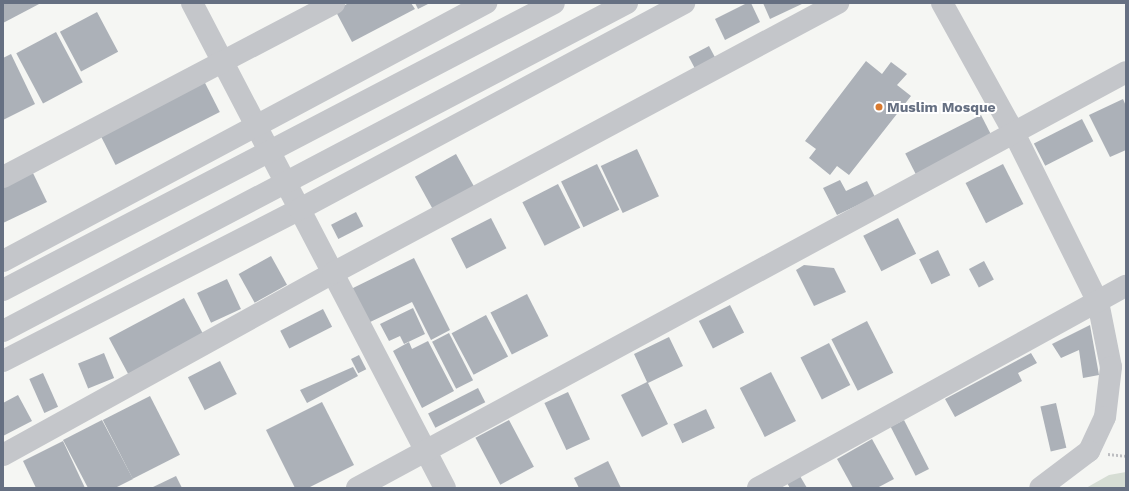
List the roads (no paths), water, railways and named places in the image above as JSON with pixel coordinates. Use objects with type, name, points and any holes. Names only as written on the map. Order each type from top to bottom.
[{"type":"street","points":[[192,3],[445,488]]},
{"type":"street","points":[[3,177],[223,63],[334,3]]},
{"type":"street","points":[[3,261],[486,3]]},
{"type":"street","points":[[3,290],[554,3]]},
{"type":"street","points":[[3,331],[628,3]]},
{"type":"street","points":[[3,361],[300,209],[684,3]]},
{"type":"street","points":[[3,455],[333,273],[838,3]]},
{"type":"street","points":[[942,3],[1014,133],[1098,302],[1111,367],[1105,417],[1090,452],[1040,488]]},
{"type":"street","points":[[357,488],[1126,72]]},
{"type":"street","points":[[758,488],[1126,286]]},
{"type":"place","name":"Muslim Mosque","points":[[879,107]]}]
